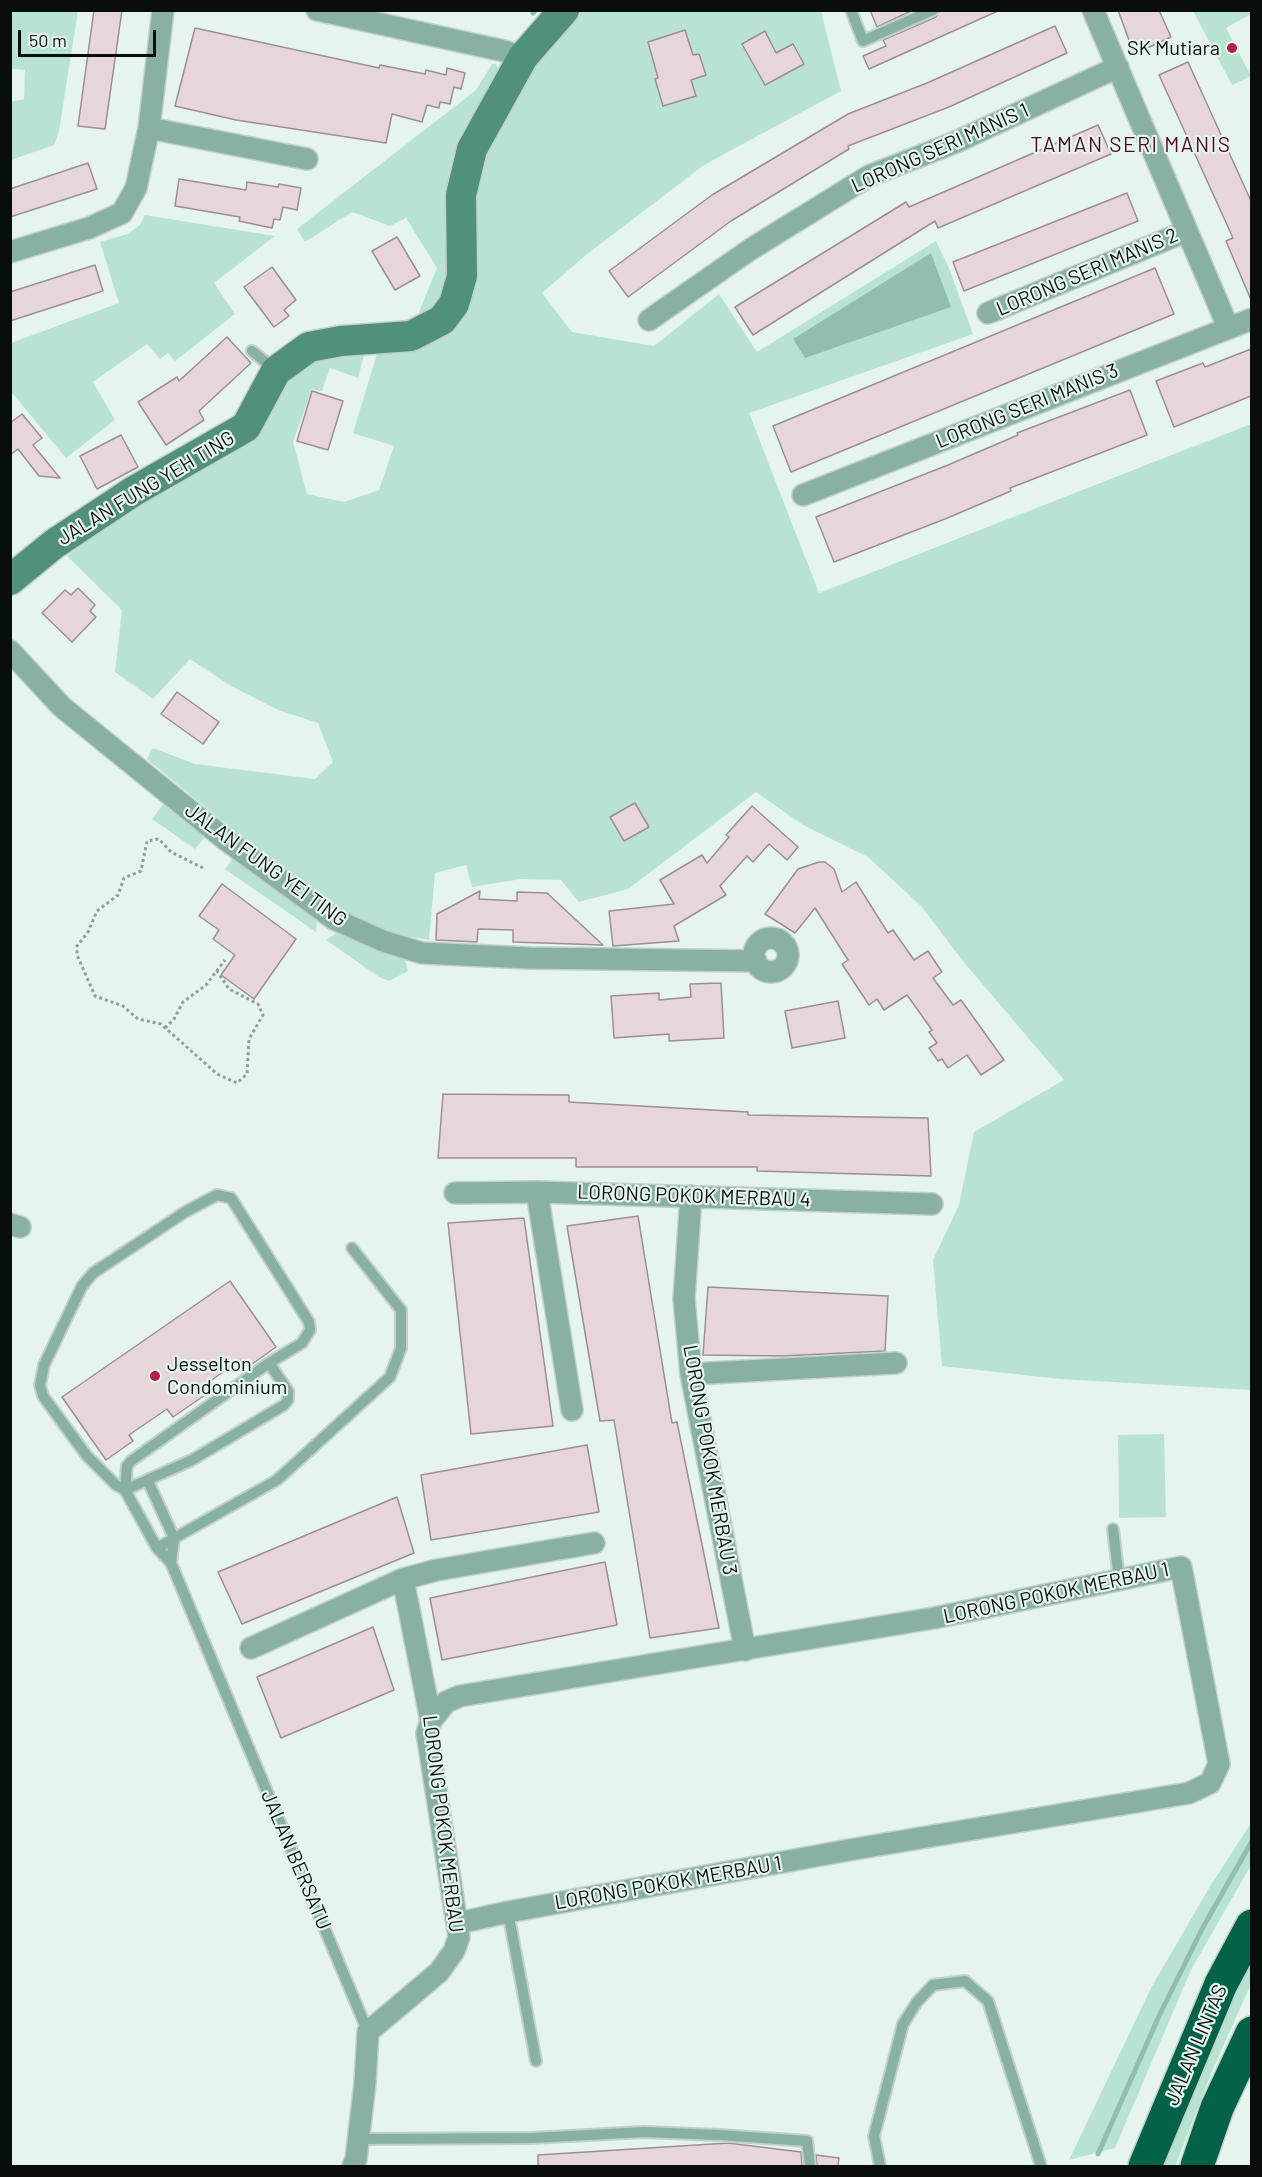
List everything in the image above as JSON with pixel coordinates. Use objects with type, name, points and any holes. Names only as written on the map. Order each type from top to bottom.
[{"type":"highway","name":"JALAN LINTAS","points":[[1142,2165],[1221,1984],[1251,1926]]},
{"type":"highway","points":[[1197,2166],[1217,2108],[1251,2033]]},
{"type":"street","points":[[10,252],[89,228],[122,213],[136,188],[149,128],[163,10]]},
{"type":"street","points":[[317,10],[523,57]]},
{"type":"street","name":"JALAN FUNG YEH TING","points":[[10,580],[54,544],[134,491],[246,426],[276,371],[309,347],[341,340],[411,336],[442,320],[454,304],[462,276],[461,195],[472,149],[523,57],[564,10]]},
{"type":"street","points":[[1093,10],[1228,327]]},
{"type":"street","name":"LORONG SERI MANIS 1","points":[[649,320],[751,249],[869,176],[956,142],[1118,67]]},
{"type":"street","points":[[149,128],[307,159]]},
{"type":"street","name":"LORONG SERI MANIS 2","points":[[988,313],[1187,231]]},
{"type":"street","name":"LORONG SERI MANIS 3","points":[[802,495],[1251,319]]},
{"type":"street","name":"JALAN FUNG YEI TING","points":[[10,651],[62,707],[226,840],[334,919],[383,941],[434,954],[529,958],[756,961]]},
{"type":"street","points":[[537,1192],[572,1410]]},
{"type":"street","name":"LORONG POKOK MERBAU 4","points":[[455,1193],[537,1192],[932,1204]]},
{"type":"street","name":"LORONG POKOK MERBAU 3","points":[[691,1196],[684,1299],[691,1374],[745,1650]]},
{"type":"street","points":[[691,1374],[896,1364]]},
{"type":"street","points":[[251,1648],[403,1580],[437,1570],[594,1543]]},
{"type":"street","name":"LORONG POKOK MERBAU 1","points":[[431,1721],[446,1702],[460,1696],[934,1618],[1181,1568],[1219,1764],[1210,1784],[1189,1793],[508,1912],[459,1923]]},
{"type":"street","name":"LORONG POKOK MERBAU","points":[[368,2032],[439,1972],[454,1951],[459,1937],[459,1923],[427,1733],[431,1721],[403,1580]]},
{"type":"street","name":"JALAN BERSATU","points":[[352,2166],[356,2159],[368,2032]]},
{"type":"lane","points":[[851,10],[863,41],[933,10]]},
{"type":"lane","points":[[252,351],[276,371]]},
{"type":"lane","name":"JALAN BERSATU","points":[[269,1363],[302,1343],[310,1330],[309,1323],[231,1198],[217,1196],[185,1212],[93,1273],[82,1286],[49,1355],[40,1385],[43,1396],[87,1456],[125,1491],[157,1548],[171,1563],[368,2032]]},
{"type":"lane","points":[[157,1548],[277,1480],[390,1377],[401,1348],[401,1311],[352,1248]]},
{"type":"lane","points":[[269,1363],[288,1391],[288,1400],[284,1405],[192,1460],[125,1491],[127,1466],[131,1461],[269,1363]]},
{"type":"lane","points":[[148,1481],[174,1538]]},
{"type":"lane","points":[[1113,1529],[1119,1580]]},
{"type":"lane","name":"JALAN BERSATU","points":[[171,1563],[174,1538]]},
{"type":"lane","points":[[508,1912],[536,2061]]},
{"type":"lane","points":[[880,2166],[874,2136],[903,2024],[917,2002],[933,1985],[965,1981],[988,2001],[1041,2166]]},
{"type":"lane","points":[[358,2139],[531,2138],[644,2132],[719,2135],[807,2141],[810,2166]]},
{"type":"path","points":[[203,868],[171,852],[159,839],[147,840],[141,871],[124,878],[118,895],[97,911],[91,928],[77,946],[78,959],[95,996],[123,1006],[138,1019],[156,1022],[228,1081],[237,1083],[244,1077],[248,1068],[249,1040],[263,1015],[258,1004],[229,989],[217,971]]},
{"type":"path","points":[[165,1028],[174,1020],[183,1002],[206,985],[225,960]]},
{"type":"shaded area","points":[[11,10],[78,11],[59,131],[54,145],[11,160],[11,102],[24,99],[25,70],[11,69]]},
{"type":"shaded area","points":[[582,11],[821,11],[841,91],[704,165],[586,255],[542,293],[572,332],[654,346],[719,294],[757,352],[936,241],[949,268],[973,334],[749,413],[819,593],[1251,424],[1251,1390],[1060,1379],[942,1366],[933,1260],[959,1205],[974,1132],[1064,1080],[962,960],[922,907],[868,857],[803,825],[756,792],[628,889],[579,902],[561,880],[521,879],[472,887],[466,865],[435,873],[429,940],[379,931],[314,897],[147,759],[153,748],[195,764],[315,779],[333,762],[318,723],[278,710],[231,686],[190,659],[153,699],[115,672],[122,610],[67,556],[130,508],[189,474],[230,456],[256,434],[284,381],[299,363],[363,351],[364,355],[358,378],[330,368],[322,391],[312,389],[293,442],[307,494],[344,502],[379,490],[394,446],[353,433],[377,354],[476,272],[476,189],[488,150],[535,65]]},
{"type":"shaded area","points":[[1193,11],[1251,11],[1251,14],[1226,28],[1251,76],[1232,85]]},
{"type":"shaded area","points":[[492,64],[496,64],[501,74],[458,274],[421,326],[419,312],[437,268],[406,218],[390,226],[352,212],[305,242],[297,229],[476,90]]},
{"type":"shaded area","points":[[145,215],[275,236],[214,283],[235,314],[175,361],[168,353],[160,359],[147,344],[93,382],[115,420],[66,458],[13,394],[11,395],[11,343],[119,303],[100,242],[127,234],[140,225]]},
{"type":"shaded area","points":[[931,253],[951,307],[805,358],[793,339]]},
{"type":"shaded area","points":[[164,803],[206,836],[195,849],[152,819]]},
{"type":"shaded area","points":[[234,857],[317,916],[316,932],[225,869]]},
{"type":"shaded area","points":[[338,932],[373,948],[404,957],[408,971],[389,981],[379,977],[326,940]]},
{"type":"shaded area","points":[[1164,1434],[1166,1517],[1119,1518],[1118,1435]]},
{"type":"shaded area","points":[[1251,1823],[1251,1865],[1191,1970],[1115,2148],[1069,2160],[1151,1988],[1209,1888]]},
{"type":"shaded area","points":[[1251,1948],[1251,1984],[1213,2069],[1175,2166],[1157,2166]]},
{"type":"building","points":[[94,10],[122,10],[105,129],[78,126]]},
{"type":"building","points":[[870,10],[913,10],[877,27]]},
{"type":"building","points":[[940,10],[1000,10],[869,69],[863,56],[886,46],[883,40],[936,17]]},
{"type":"building","points":[[1118,10],[1159,10],[1171,37],[1134,54]]},
{"type":"building","points":[[1055,26],[1067,53],[949,107],[848,146],[849,149],[731,221],[628,297],[609,271],[712,195],[848,114],[927,83]]},
{"type":"building","points":[[195,28],[379,68],[380,65],[425,74],[426,70],[446,75],[447,68],[465,73],[461,89],[454,87],[450,104],[440,102],[439,108],[427,105],[422,122],[392,114],[386,143],[236,120],[175,106]]},
{"type":"building","points":[[685,30],[693,55],[699,54],[706,75],[691,80],[696,96],[663,106],[648,42]]},
{"type":"building","points":[[765,31],[776,53],[793,44],[804,64],[765,85],[742,44]]},
{"type":"building","points":[[1188,62],[1251,201],[1251,300],[1226,241],[1233,238],[1159,75]]},
{"type":"building","points":[[1098,125],[1111,154],[938,228],[935,221],[753,335],[735,307],[906,202],[909,207]]},
{"type":"building","points":[[88,163],[97,189],[10,217],[10,189]]},
{"type":"building","points":[[179,179],[246,190],[247,182],[301,188],[297,210],[283,207],[280,220],[274,219],[272,228],[239,221],[240,217],[175,206]]},
{"type":"building","points":[[1127,193],[1138,221],[964,291],[953,262]]},
{"type":"building","points":[[397,237],[420,276],[395,290],[372,251]]},
{"type":"building","points":[[95,265],[103,291],[10,321],[10,292]]},
{"type":"building","points":[[272,267],[296,300],[284,310],[289,316],[274,327],[244,287]]},
{"type":"building","points":[[1155,268],[1174,314],[791,472],[773,426]]},
{"type":"building","points":[[227,337],[251,363],[199,411],[204,420],[166,445],[138,402],[177,377],[179,381]]},
{"type":"building","points":[[1251,349],[1251,396],[1174,427],[1156,381],[1203,363],[1205,367]]},
{"type":"building","points":[[1130,390],[1147,435],[1010,488],[1011,491],[945,519],[834,562],[816,517],[948,465],[1018,435],[1017,433]]},
{"type":"building","points":[[312,391],[343,401],[328,450],[297,441]]},
{"type":"building","points":[[22,414],[42,438],[33,445],[60,478],[39,476],[18,449],[10,455],[10,423]]},
{"type":"building","points":[[121,435],[138,467],[97,489],[80,456]]},
{"type":"building","points":[[78,588],[95,605],[90,611],[96,617],[72,642],[42,613],[65,590],[71,595]]},
{"type":"building","points":[[177,692],[219,722],[203,744],[161,714]]},
{"type":"building","points":[[635,803],[649,827],[624,841],[610,817]]},
{"type":"building","points":[[752,806],[798,847],[787,860],[769,844],[753,862],[747,856],[720,886],[726,895],[674,926],[679,941],[613,946],[609,911],[674,904],[660,880],[702,855],[707,863],[729,837],[726,835]]},
{"type":"building","points":[[825,862],[834,869],[842,892],[856,882],[888,933],[893,930],[914,960],[928,951],[942,972],[933,978],[953,1005],[961,1000],[1004,1060],[981,1075],[967,1055],[948,1068],[942,1059],[938,1061],[929,1048],[937,1043],[929,1032],[932,1030],[907,995],[884,1010],[877,999],[869,1005],[842,964],[848,960],[815,908],[795,933],[765,914],[798,869]]},
{"type":"building","points":[[222,884],[296,939],[254,999],[221,975],[235,955],[213,939],[219,930],[199,916]]},
{"type":"building","points":[[480,891],[479,899],[517,901],[517,892],[547,893],[603,945],[513,942],[513,930],[478,929],[477,942],[436,940],[437,914]]},
{"type":"building","points":[[721,983],[724,1038],[669,1041],[669,1034],[614,1038],[611,996],[659,993],[659,1000],[691,997],[690,984]]},
{"type":"building","points":[[838,1001],[845,1038],[792,1048],[785,1011]]},
{"type":"building","points":[[443,1094],[569,1095],[569,1102],[748,1112],[748,1115],[928,1118],[931,1176],[757,1171],[757,1167],[576,1167],[576,1158],[438,1158]]},
{"type":"building","points":[[638,1216],[672,1423],[677,1422],[719,1628],[650,1638],[614,1420],[600,1421],[567,1226]]},
{"type":"building","points":[[524,1218],[553,1426],[471,1434],[448,1223]]},
{"type":"building","name":"Jesselton Condominium","points":[[230,1281],[276,1347],[248,1367],[242,1359],[203,1386],[208,1393],[173,1417],[167,1409],[129,1435],[133,1441],[106,1460],[62,1397]]},
{"type":"building","points":[[708,1287],[888,1296],[885,1351],[782,1356],[703,1355]]},
{"type":"building","points":[[587,1445],[599,1512],[431,1540],[421,1475]]},
{"type":"building","points":[[397,1497],[414,1553],[242,1624],[218,1572]]},
{"type":"building","points":[[605,1562],[617,1625],[442,1660],[430,1598]]},
{"type":"building","points":[[373,1627],[394,1690],[281,1738],[257,1677]]},
{"type":"building","points":[[728,2143],[801,2152],[802,2166],[538,2166],[538,2155]]},
{"type":"building","points":[[816,2155],[839,2158],[838,2166],[817,2166]]},
{"type":"waterway","points":[[533,13],[536,10]]},
{"type":"waterway","points":[[1098,2154],[1159,2016],[1202,1929],[1252,1841]]},
{"type":"place","name":"SK Mutiara","points":[[1232,48]]},
{"type":"place","name":"Jesselton Condominium","points":[[155,1376]]},
{"type":"district","name":"TAMAN SERI MANIS","points":[[1131,145]]}]
